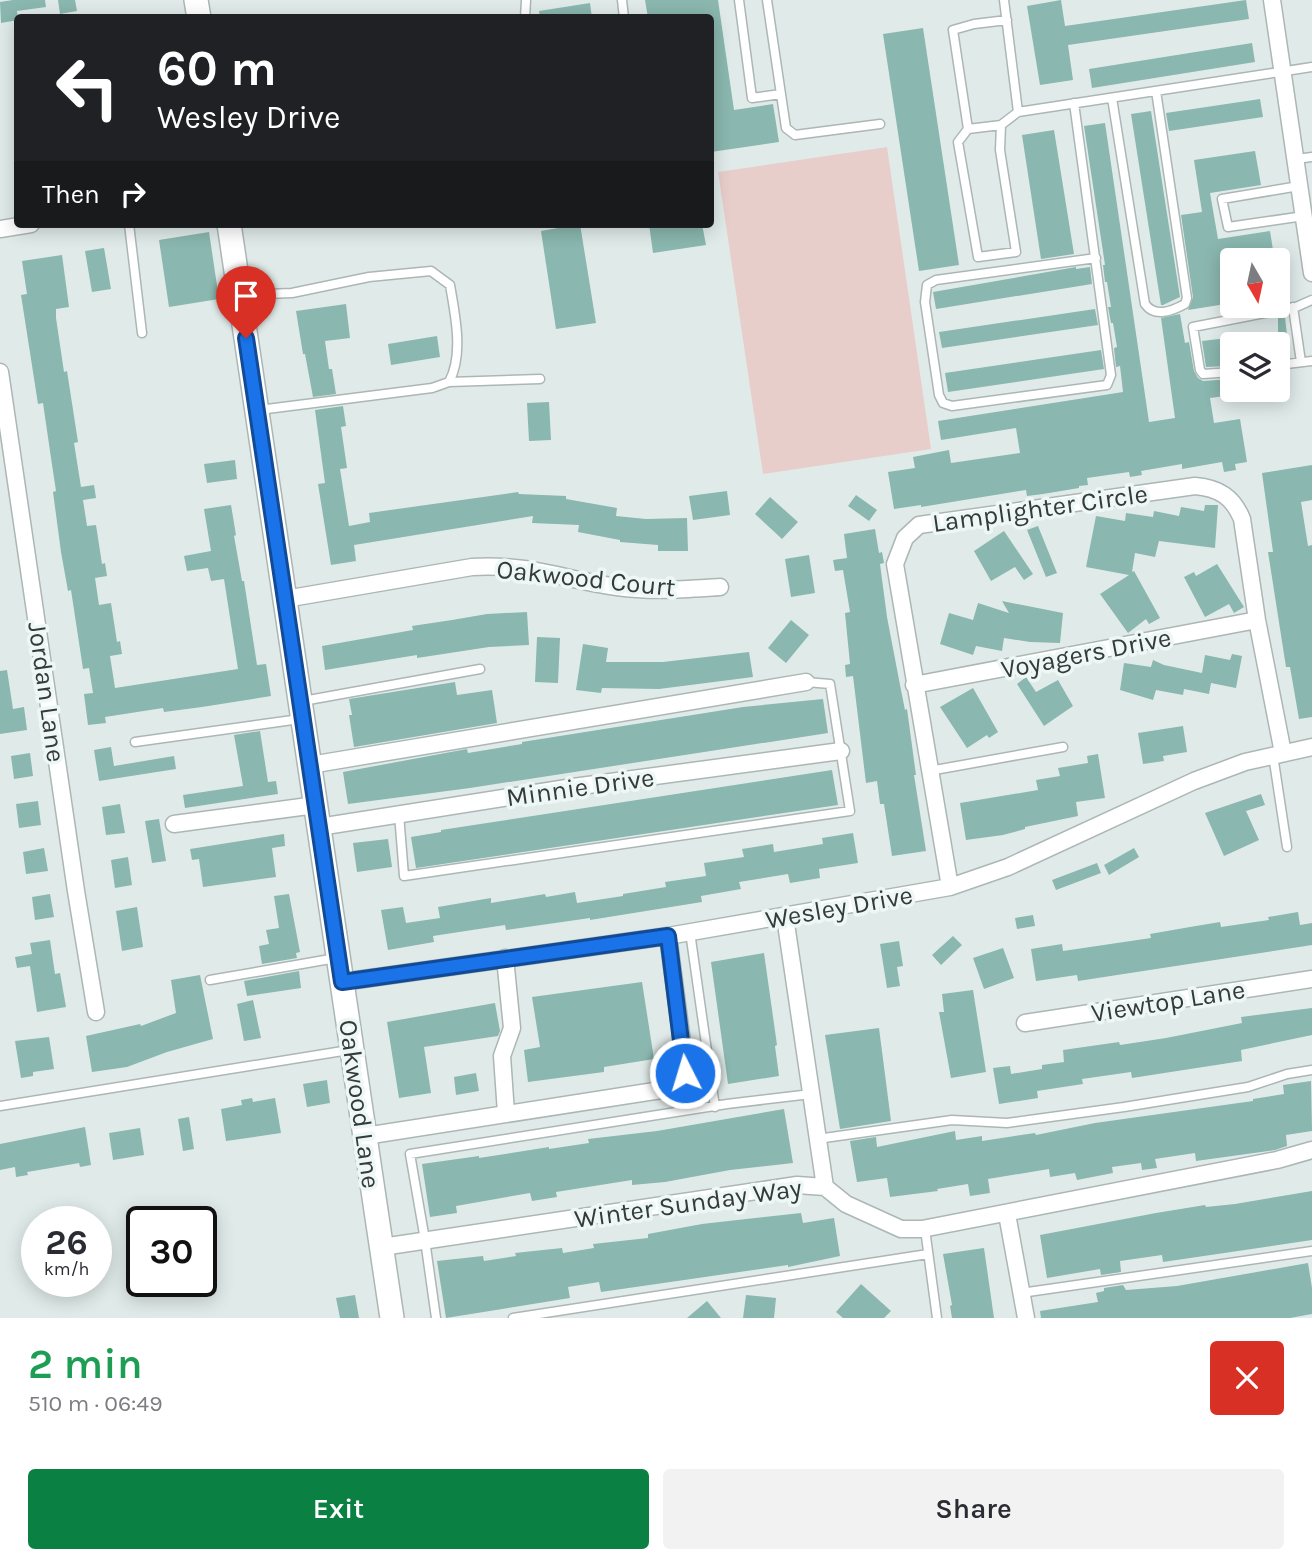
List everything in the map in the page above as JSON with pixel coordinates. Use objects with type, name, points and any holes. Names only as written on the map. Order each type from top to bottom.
[{"type":"street","points":[[1272,0],[1283,72],[1304,158],[1299,186],[1309,238],[1312,273]]},
{"type":"street","name":"Oakwood Lane","points":[[230,228],[392,1318]]},
{"type":"street","name":"Jordan Lane","points":[[0,372],[96,1012]]},
{"type":"street","name":"Lamplighter Circle","points":[[950,887],[895,564],[905,537],[919,525],[1195,486],[1223,493],[1236,506],[1242,519],[1278,754]]},
{"type":"street","name":"Oakwood Court","points":[[285,599],[472,567],[500,565],[617,587],[664,591],[720,587]]},
{"type":"street","name":"Voyagers Drive","points":[[914,685],[1257,620]]},
{"type":"street","points":[[310,765],[806,682]]},
{"type":"street","name":"Wesley Drive","points":[[342,982],[668,936],[950,887],[1007,867],[1194,780],[1278,754],[1312,747]]},
{"type":"street","name":"Minnie Drive","points":[[174,824],[399,814],[573,787],[841,751]]},
{"type":"street","points":[[785,917],[825,1187]]},
{"type":"street","points":[[365,1136],[661,1090],[677,1083],[685,1073],[668,936]]},
{"type":"street","points":[[505,958],[512,1028],[502,1056],[506,1113]]},
{"type":"street","name":"Viewtop Lane","points":[[1024,1023],[1312,979]]},
{"type":"street","name":"Winter Sunday Way","points":[[382,1247],[797,1185],[825,1187],[846,1204],[901,1229],[925,1229],[1277,1160],[1312,1150]]},
{"type":"street","points":[[1007,1214],[1026,1318]]},
{"type":"lane","points":[[739,0],[752,98],[781,94]]},
{"type":"lane","points":[[767,0],[786,128],[795,135],[880,124]]},
{"type":"lane","points":[[1004,0],[1018,112]]},
{"type":"lane","points":[[968,129],[953,30],[1007,20]]},
{"type":"lane","points":[[1001,125],[1000,150],[1016,252],[978,257],[958,142],[968,129],[1001,125],[1018,112],[1312,67]]},
{"type":"lane","points":[[1112,97],[1145,304],[1158,313],[1176,309],[1185,304],[1187,298],[1156,91]]},
{"type":"lane","points":[[1074,103],[1096,258],[1111,374],[1107,385],[952,406],[943,403],[939,395],[925,302],[927,285],[936,280],[1096,258]]},
{"type":"lane","points":[[1299,186],[1222,198],[1228,227],[1304,216]]},
{"type":"lane","points":[[129,228],[142,334]]},
{"type":"lane","points":[[240,295],[292,293],[369,277],[431,271],[450,285],[455,318],[456,368],[449,382]]},
{"type":"lane","points":[[1220,373],[1203,374],[1200,370],[1193,327],[1293,307],[1312,300]]},
{"type":"lane","points":[[1293,307],[1301,362]]},
{"type":"lane","points":[[1290,364],[1312,361]]},
{"type":"lane","points":[[257,411],[432,388],[449,382],[540,379]]},
{"type":"lane","points":[[135,742],[302,710],[480,669]]},
{"type":"lane","points":[[399,814],[404,876],[850,811],[830,684],[806,682]]},
{"type":"lane","points":[[929,771],[1063,747]]},
{"type":"lane","points":[[1278,754],[1287,847]]},
{"type":"lane","points":[[690,932],[715,1107]]},
{"type":"lane","points":[[210,980],[339,958]]},
{"type":"lane","points":[[0,1105],[352,1050]]},
{"type":"lane","points":[[817,1139],[952,1120],[1007,1123],[1124,1107],[1248,1087],[1287,1074],[1312,1070]]},
{"type":"lane","points":[[436,1318],[410,1154],[811,1094]]},
{"type":"lane","points":[[925,1229],[937,1318]]},
{"type":"lane","points":[[1021,1293],[1312,1251]]},
{"type":"lane","points":[[513,1318],[928,1254]]},
{"type":"shaded area","points":[[887,147],[931,449],[763,474],[718,172]]},
{"type":"building","points":[[45,0],[46,7],[17,11],[14,21],[1,23],[0,2]]},
{"type":"building","points":[[58,0],[75,0],[77,11],[60,14]]},
{"type":"building","points":[[645,0],[718,0],[734,110],[773,104],[779,142],[714,152],[714,14],[647,14]]},
{"type":"building","points":[[1061,0],[1065,26],[1246,0],[1249,19],[1068,45],[1073,80],[1040,85],[1027,6]]},
{"type":"building","points":[[590,3],[591,14],[539,14],[539,11]]},
{"type":"building","points":[[923,28],[959,265],[919,271],[883,34]]},
{"type":"building","points":[[1252,43],[1255,62],[1092,88],[1089,69]]},
{"type":"building","points":[[1260,99],[1263,117],[1169,131],[1166,113]]},
{"type":"building","points":[[1151,111],[1180,297],[1163,305],[1131,114]]},
{"type":"building","points":[[1105,123],[1149,422],[1175,418],[1161,318],[1180,314],[1185,343],[1189,342],[1194,371],[1198,378],[1203,381],[1220,380],[1220,397],[1210,398],[1214,423],[1240,419],[1247,462],[1235,464],[1236,470],[1224,472],[1222,462],[1182,469],[1182,464],[1141,471],[1142,475],[1130,477],[1129,472],[1087,478],[1088,485],[1043,494],[1027,496],[1026,490],[894,509],[888,472],[915,468],[913,457],[949,450],[951,463],[1020,453],[1016,428],[941,440],[938,421],[1123,392],[1120,366],[1116,367],[1114,348],[1117,347],[1108,307],[1111,307],[1105,282],[1105,265],[1084,126]]},
{"type":"building","points":[[1054,130],[1074,254],[1041,259],[1022,135]]},
{"type":"building","points":[[1255,151],[1261,185],[1210,193],[1218,239],[1270,231],[1273,248],[1220,248],[1220,305],[1188,310],[1193,297],[1181,215],[1202,212],[1194,160]]},
{"type":"building","points":[[581,228],[596,323],[556,329],[541,231]]},
{"type":"building","points":[[650,228],[703,228],[706,245],[653,253]]},
{"type":"building","points":[[209,232],[219,299],[169,307],[159,240]]},
{"type":"building","points":[[104,248],[111,289],[92,292],[85,251]]},
{"type":"building","points":[[62,255],[69,307],[56,309],[56,318],[78,442],[74,443],[81,487],[94,485],[96,498],[83,500],[87,526],[96,525],[102,564],[105,563],[107,576],[95,578],[99,605],[111,603],[117,642],[120,641],[122,654],[110,656],[115,688],[238,669],[224,579],[211,581],[208,568],[187,571],[184,556],[211,551],[204,509],[231,505],[257,665],[266,664],[271,696],[164,712],[163,708],[105,717],[106,723],[88,725],[84,694],[93,693],[89,668],[83,669],[71,590],[68,591],[43,403],[38,404],[21,295],[27,294],[22,261]]},
{"type":"building","points":[[1076,267],[1090,267],[1092,284],[936,309],[933,292]]},
{"type":"building","points":[[346,304],[350,338],[325,341],[336,394],[313,397],[296,311]]},
{"type":"building","points":[[1095,309],[1098,325],[942,348],[939,332]]},
{"type":"building","points":[[1278,318],[1285,318],[1287,332],[1278,332]]},
{"type":"building","points":[[437,336],[440,357],[391,365],[388,344]]},
{"type":"building","points":[[1220,339],[1220,366],[1206,367],[1202,341]]},
{"type":"building","points":[[1101,350],[1104,369],[948,392],[945,373]]},
{"type":"building","points":[[549,402],[551,440],[529,441],[527,403]]},
{"type":"building","points":[[343,406],[346,426],[341,427],[347,468],[340,469],[349,526],[370,522],[369,513],[518,492],[566,496],[566,499],[617,508],[616,516],[646,519],[687,518],[688,551],[658,551],[658,545],[620,542],[578,532],[579,525],[532,523],[533,516],[354,545],[356,561],[331,565],[318,484],[325,483],[315,410]]},
{"type":"building","points":[[235,460],[237,479],[207,483],[204,464]]},
{"type":"building","points":[[1312,465],[1312,500],[1301,502],[1308,546],[1312,545],[1312,717],[1299,719],[1290,667],[1286,667],[1268,552],[1273,552],[1262,473]]},
{"type":"building","points":[[727,491],[730,515],[693,520],[689,496]]},
{"type":"building","points":[[856,495],[877,510],[869,521],[848,506]]},
{"type":"building","points":[[770,497],[798,522],[782,539],[755,514]]},
{"type":"building","points":[[1205,505],[1218,505],[1215,548],[1159,541],[1155,557],[1135,553],[1132,572],[1134,571],[1160,618],[1149,624],[1146,619],[1128,633],[1100,594],[1129,575],[1086,567],[1096,516],[1125,521],[1126,513],[1153,517],[1154,511],[1179,516],[1181,507],[1204,511]]},
{"type":"building","points":[[1038,526],[1057,573],[1046,577],[1027,530]]},
{"type":"building","points":[[875,529],[879,553],[882,552],[884,563],[880,564],[887,617],[905,710],[907,709],[926,851],[892,856],[884,804],[880,804],[877,781],[866,783],[853,676],[846,677],[845,665],[850,664],[845,613],[850,612],[843,570],[835,571],[833,560],[847,558],[844,534]]},
{"type":"building","points":[[1004,531],[1033,574],[1024,580],[1015,567],[991,581],[974,551]]},
{"type":"building","points":[[809,555],[815,593],[791,597],[785,559]]},
{"type":"building","points":[[1217,564],[1244,607],[1234,613],[1229,604],[1205,617],[1184,577],[1194,572],[1196,576]]},
{"type":"building","points":[[1002,601],[1063,613],[1060,643],[1004,638],[1002,651],[976,646],[973,655],[940,644],[949,613],[973,620],[978,603],[1009,613]]},
{"type":"building","points":[[527,612],[529,645],[489,647],[417,658],[417,655],[325,670],[322,646],[413,630],[412,626],[487,614]]},
{"type":"building","points":[[791,620],[809,635],[786,663],[768,648]]},
{"type":"building","points":[[537,637],[560,638],[558,683],[535,682]]},
{"type":"building","points":[[583,644],[608,648],[606,662],[663,662],[749,652],[753,677],[659,689],[602,688],[601,693],[576,690]]},
{"type":"building","points":[[1232,654],[1242,656],[1236,688],[1211,683],[1209,694],[1184,689],[1183,695],[1156,690],[1153,700],[1120,690],[1124,663],[1151,667],[1153,660],[1202,673],[1205,655],[1230,660]]},
{"type":"building","points":[[7,670],[13,709],[24,707],[27,730],[0,734],[0,671]]},
{"type":"building","points":[[1026,677],[1036,692],[1058,680],[1073,706],[1044,726],[1017,684]]},
{"type":"building","points":[[455,682],[457,695],[492,690],[497,723],[354,747],[349,699]]},
{"type":"building","points":[[973,688],[998,732],[989,738],[987,735],[967,748],[940,707]]},
{"type":"building","points":[[823,699],[828,733],[348,804],[343,772],[467,749],[468,753],[743,707]]},
{"type":"building","points":[[1183,726],[1187,752],[1163,756],[1164,761],[1143,764],[1138,733]]},
{"type":"building","points":[[260,731],[268,782],[276,781],[278,794],[185,808],[183,795],[243,786],[234,735]]},
{"type":"building","points":[[111,747],[114,766],[174,756],[176,769],[99,781],[94,750]]},
{"type":"building","points":[[30,753],[33,776],[14,779],[11,756]]},
{"type":"building","points":[[1098,754],[1105,798],[1076,802],[1078,816],[1025,827],[1003,835],[966,840],[960,803],[1038,790],[1036,780],[1060,776],[1058,768],[1088,763],[1087,756]]},
{"type":"building","points":[[832,770],[838,805],[416,868],[411,837],[441,830]]},
{"type":"building","points":[[1261,794],[1265,805],[1246,811],[1259,840],[1224,856],[1205,813]]},
{"type":"building","points":[[38,801],[41,825],[19,828],[16,804]]},
{"type":"building","points":[[120,804],[125,833],[106,835],[102,807]]},
{"type":"building","points":[[159,819],[166,861],[152,863],[145,821]]},
{"type":"building","points":[[853,833],[858,863],[819,869],[820,878],[790,883],[788,874],[739,882],[741,889],[701,896],[702,902],[590,920],[506,930],[505,925],[433,936],[434,942],[388,950],[381,910],[403,907],[406,923],[440,918],[438,907],[491,898],[491,903],[575,892],[577,903],[623,896],[666,887],[665,882],[706,876],[704,863],[744,857],[742,849],[773,844],[774,852],[823,844],[822,838]]},
{"type":"building","points":[[284,834],[285,846],[272,848],[276,877],[203,887],[199,859],[192,860],[190,849]]},
{"type":"building","points":[[388,839],[392,867],[357,872],[353,843]]},
{"type":"building","points":[[44,848],[48,871],[26,874],[23,852]]},
{"type":"building","points":[[1134,848],[1139,857],[1109,875],[1104,865]]},
{"type":"building","points":[[128,857],[132,885],[115,888],[111,860]]},
{"type":"building","points":[[1097,863],[1101,873],[1056,890],[1052,880]]},
{"type":"building","points":[[50,894],[54,917],[35,920],[32,897]]},
{"type":"building","points":[[289,894],[300,952],[296,953],[297,958],[262,964],[259,946],[269,944],[266,930],[279,928],[274,896]]},
{"type":"building","points":[[137,907],[143,947],[122,951],[116,911]]},
{"type":"building","points":[[1298,912],[1300,925],[1312,923],[1312,945],[1078,981],[1077,975],[1036,981],[1031,949],[1062,944],[1063,951],[1151,938],[1150,934],[1220,922],[1221,927],[1269,920],[1268,917]]},
{"type":"building","points":[[1033,915],[1035,926],[1017,929],[1015,918]]},
{"type":"building","points":[[953,936],[962,945],[941,965],[932,955]]},
{"type":"building","points":[[50,940],[55,974],[60,973],[66,1007],[37,1012],[30,966],[17,968],[15,957],[32,954],[30,943]]},
{"type":"building","points":[[899,941],[903,966],[897,967],[900,986],[887,988],[880,944]]},
{"type":"building","points":[[1003,948],[1014,978],[984,989],[973,958]]},
{"type":"building","points":[[764,953],[779,1076],[728,1084],[711,962]]},
{"type":"building","points":[[299,971],[301,988],[247,996],[244,981]]},
{"type":"building","points":[[200,975],[213,1039],[127,1067],[92,1072],[86,1036],[140,1024],[141,1026],[176,1013],[171,980]]},
{"type":"building","points":[[642,982],[654,1059],[604,1067],[604,1072],[528,1082],[524,1050],[540,1047],[532,997]]},
{"type":"building","points":[[973,990],[986,1072],[951,1078],[939,1012],[944,1012],[942,994]]},
{"type":"building","points":[[253,1000],[261,1038],[244,1041],[237,1004]]},
{"type":"building","points":[[495,1003],[500,1031],[498,1036],[424,1047],[431,1093],[399,1098],[387,1022]]},
{"type":"building","points":[[1312,1008],[1312,1035],[1241,1050],[1242,1061],[1132,1078],[1131,1072],[1082,1079],[1083,1084],[1037,1091],[1038,1098],[999,1104],[993,1068],[1010,1066],[1011,1074],[1042,1069],[1042,1065],[1064,1062],[1063,1050],[1166,1038],[1242,1023],[1241,1017]]},
{"type":"building","points":[[879,1028],[891,1121],[840,1129],[825,1035]]},
{"type":"building","points":[[49,1037],[54,1069],[33,1072],[33,1076],[21,1078],[15,1041]]},
{"type":"building","points":[[476,1073],[479,1091],[456,1095],[454,1077]]},
{"type":"building","points":[[327,1080],[330,1103],[307,1107],[303,1084]]},
{"type":"building","points":[[1311,1081],[1312,1131],[1286,1135],[1287,1146],[1275,1150],[1196,1161],[1195,1153],[1155,1159],[1157,1168],[1142,1170],[1141,1163],[1112,1167],[1113,1173],[1077,1180],[1075,1173],[1050,1177],[1049,1169],[988,1179],[990,1193],[970,1196],[968,1184],[890,1197],[887,1178],[857,1182],[850,1141],[876,1137],[877,1147],[955,1131],[956,1140],[982,1136],[982,1141],[1036,1135],[1095,1123],[1253,1101],[1284,1094],[1283,1085]]},
{"type":"building","points":[[252,1098],[253,1102],[275,1098],[281,1133],[226,1141],[221,1109],[242,1105],[241,1100]]},
{"type":"building","points":[[784,1109],[793,1163],[730,1170],[665,1182],[632,1185],[632,1180],[556,1192],[557,1197],[532,1201],[530,1193],[456,1206],[457,1213],[430,1217],[422,1164],[589,1143],[588,1139],[657,1131]]},
{"type":"building","points":[[189,1117],[194,1149],[183,1151],[178,1119]]},
{"type":"building","points":[[85,1127],[91,1165],[80,1167],[79,1163],[27,1172],[28,1175],[16,1177],[15,1167],[0,1170],[0,1144]]},
{"type":"building","points":[[140,1128],[144,1155],[113,1160],[109,1133]]},
{"type":"building","points":[[1312,1191],[1312,1240],[1163,1262],[1162,1255],[1120,1261],[1121,1272],[1101,1275],[1100,1269],[1047,1278],[1040,1235],[1205,1205],[1235,1204]]},
{"type":"building","points":[[801,1213],[803,1223],[834,1218],[840,1256],[788,1267],[601,1292],[599,1282],[568,1287],[570,1298],[446,1318],[437,1261],[483,1256],[484,1261],[516,1256],[515,1253],[562,1248],[563,1253],[594,1248],[593,1244],[648,1238],[648,1234],[702,1224]]},
{"type":"building","points":[[984,1248],[994,1318],[952,1318],[943,1254]]},
{"type":"building","points":[[1308,1263],[1312,1314],[1290,1318],[1041,1318],[1040,1311],[1098,1302],[1096,1293],[1104,1291],[1104,1288],[1123,1285],[1126,1290],[1177,1286]]},
{"type":"building","points":[[861,1284],[891,1311],[884,1318],[843,1318],[836,1312]]},
{"type":"building","points":[[355,1295],[359,1318],[340,1318],[336,1298]]},
{"type":"building","points":[[746,1295],[776,1298],[774,1318],[743,1318]]},
{"type":"building","points":[[707,1301],[721,1318],[687,1318]]},
{"type":"route","points":[[246,338],[342,982],[668,936],[685,1073]]}]
